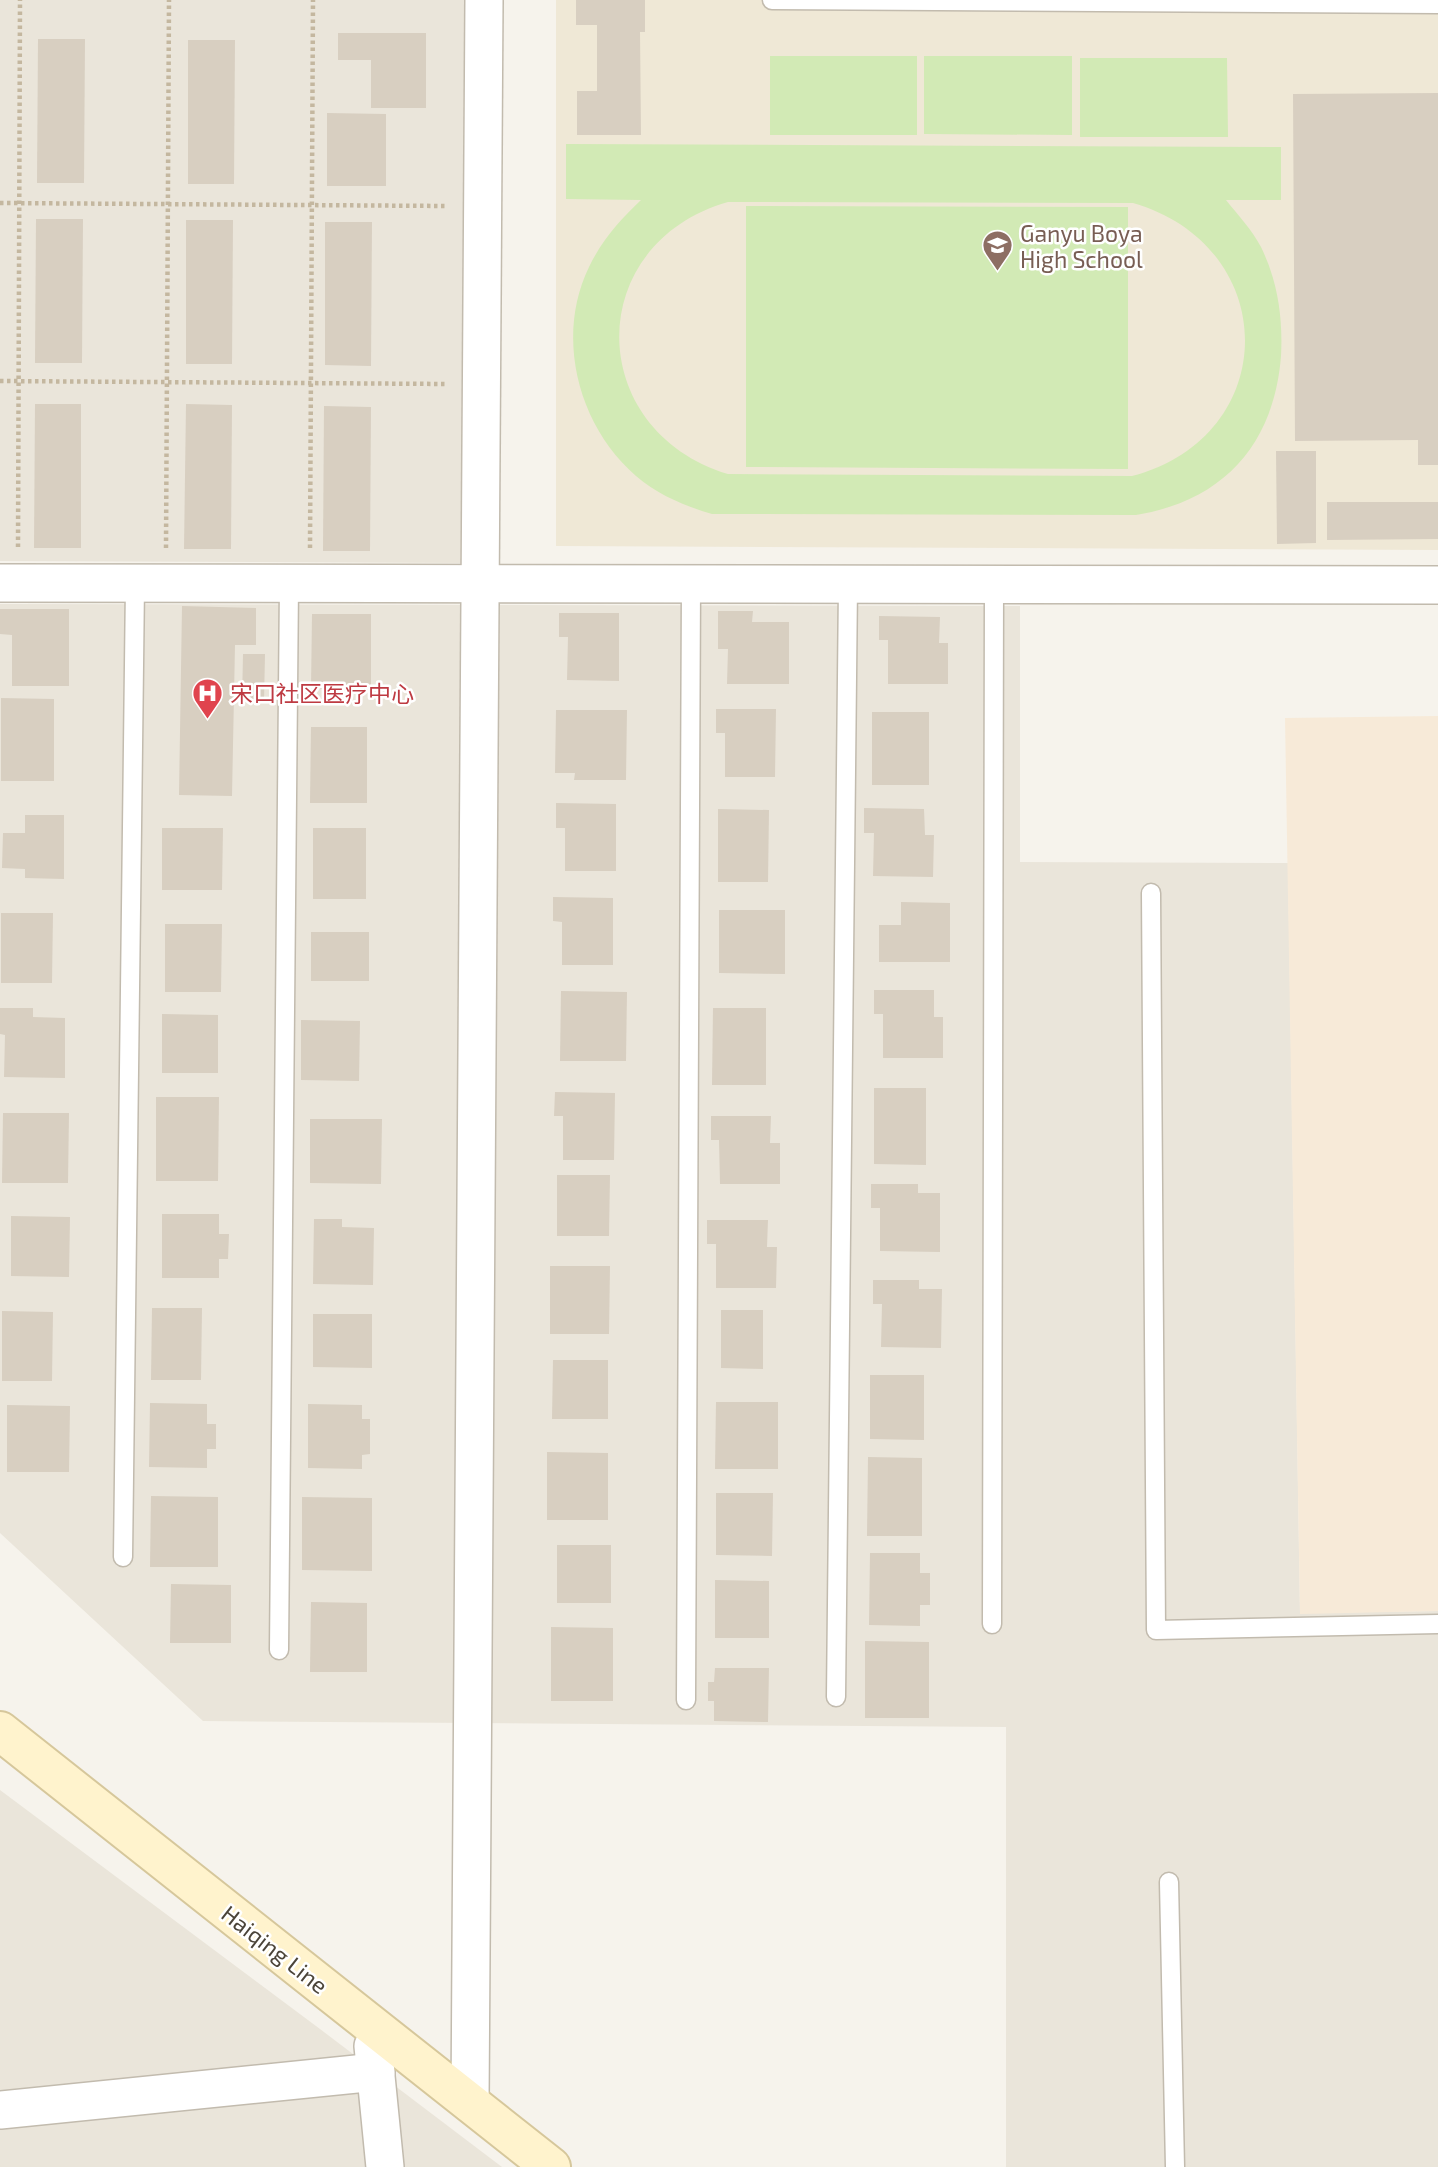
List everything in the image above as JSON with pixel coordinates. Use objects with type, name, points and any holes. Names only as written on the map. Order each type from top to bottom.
[{"type":"main road","name":"Haiqing Line","points":[[0,1731],[551,2167]]},
{"type":"street","points":[[470,2104],[484,0]]},
{"type":"street","points":[[9,583],[1438,585]]},
{"type":"street","points":[[371,2025],[385,2167]]},
{"type":"street","points":[[0,2110],[376,2071]]},
{"type":"lane","points":[[772,0],[1438,4]]},
{"type":"lane","points":[[123,1557],[150,584]]},
{"type":"lane","points":[[279,1650],[299,584]]},
{"type":"lane","points":[[686,1700],[691,584]]},
{"type":"lane","points":[[836,1697],[848,585]]},
{"type":"lane","points":[[992,1624],[994,585]]},
{"type":"lane","points":[[1151,893],[1156,1630],[1438,1624]]},
{"type":"lane","points":[[1169,1882],[1175,2167]]},
{"type":"path","points":[[9,583],[18,381],[20,0]]},
{"type":"path","points":[[150,584],[167,383],[169,0]]},
{"type":"path","points":[[299,584],[310,383],[313,0]]},
{"type":"path","points":[[0,203],[483,206]]},
{"type":"path","points":[[0,381],[482,384]]},
{"type":"shaded area","points":[[0,0],[468,0],[464,563],[0,561]]},
{"type":"shaded area","name":"Ganyu Boya High School","points":[[556,0],[1438,0],[1438,550],[556,546]]},
{"type":"shaded area","points":[[0,604],[1020,606],[1020,862],[1288,863],[1300,1613],[1438,1611],[1438,2167],[1006,2167],[1006,1727],[203,1721],[0,1533]]},
{"type":"shaded area","points":[[1438,716],[1438,1611],[1300,1614],[1285,718]]},
{"type":"shaded area","points":[[0,1790],[320,2029],[502,2167],[0,2167]]},
{"type":"green space","points":[[770,56],[917,56],[917,135],[770,135]]},
{"type":"green space","points":[[924,56],[1072,56],[1072,135],[924,134]]},
{"type":"green space","points":[[1080,58],[1227,58],[1228,137],[1080,137]]},
{"type":"green space","points":[[566,144],[1281,147],[1281,200],[1226,200],[1261,247],[1275,287],[1280,314],[1281,356],[1268,416],[1255,442],[1238,464],[1218,482],[1194,497],[1167,508],[1136,515],[712,514],[653,489],[616,456],[599,432],[578,379],[574,322],[579,294],[589,267],[600,248],[641,200],[566,199]],"holes":[[[728,202],[1133,203],[1182,225],[1217,258],[1238,298],[1245,341],[1238,383],[1217,423],[1182,455],[1132,476],[728,474],[681,451],[647,419],[626,380],[619,337],[626,295],[646,256],[680,224]]]},
{"type":"green space","points":[[746,206],[1128,207],[1128,469],[746,467]]},
{"type":"building","points":[[576,0],[645,0],[645,32],[640,32],[641,135],[577,135],[577,91],[597,91],[597,25],[576,25]]},
{"type":"building","points":[[338,33],[426,33],[426,108],[371,108],[371,60],[338,60]]},
{"type":"building","points":[[38,39],[85,39],[84,183],[37,183]]},
{"type":"building","points":[[188,40],[235,40],[234,184],[188,184]]},
{"type":"building","points":[[1438,93],[1438,465],[1418,465],[1418,440],[1295,441],[1293,94]]},
{"type":"building","points":[[327,113],[386,114],[386,186],[327,186]]},
{"type":"building","points":[[36,219],[83,219],[82,363],[35,363]]},
{"type":"building","points":[[186,220],[233,220],[232,364],[186,364]]},
{"type":"building","points":[[325,222],[372,222],[371,366],[325,365]]},
{"type":"building","points":[[35,404],[81,404],[81,548],[34,548]]},
{"type":"building","points":[[186,404],[232,405],[231,549],[184,549]]},
{"type":"building","points":[[324,406],[371,407],[370,551],[323,551]]},
{"type":"building","points":[[1276,451],[1316,451],[1316,543],[1277,544]]},
{"type":"building","points":[[1327,502],[1438,502],[1438,539],[1327,540]]},
{"type":"building","name":"宋口社区医疗中心","points":[[182,606],[256,608],[256,645],[235,645],[232,796],[179,795]]},
{"type":"building","points":[[0,609],[69,609],[69,686],[12,686],[12,635],[0,634]]},
{"type":"building","points":[[718,611],[753,611],[752,622],[789,622],[789,684],[727,684],[728,649],[718,649]]},
{"type":"building","points":[[559,613],[619,613],[619,681],[567,680],[568,637],[559,637]]},
{"type":"building","points":[[312,614],[371,614],[371,690],[311,689]]},
{"type":"building","points":[[879,616],[940,617],[939,643],[948,643],[948,684],[888,684],[888,640],[879,640]]},
{"type":"building","points":[[243,654],[265,654],[264,701],[242,701]]},
{"type":"building","points":[[1,698],[54,699],[54,781],[1,781]]},
{"type":"building","points":[[716,709],[776,709],[775,777],[725,777],[725,733],[716,733]]},
{"type":"building","points":[[556,710],[627,710],[626,780],[574,780],[575,773],[555,773]]},
{"type":"building","points":[[872,712],[929,712],[929,785],[872,785]]},
{"type":"building","points":[[311,727],[367,727],[367,803],[310,803]]},
{"type":"building","points":[[556,803],[616,804],[616,871],[565,871],[565,828],[556,828]]},
{"type":"building","points":[[864,808],[924,809],[925,835],[934,835],[933,877],[873,876],[874,833],[864,833]]},
{"type":"building","points":[[718,809],[769,810],[768,882],[718,882]]},
{"type":"building","points":[[25,815],[64,815],[64,879],[25,878],[25,869],[2,868],[3,833],[25,833]]},
{"type":"building","points":[[162,828],[223,828],[222,890],[162,890]]},
{"type":"building","points":[[313,828],[366,828],[366,899],[313,899]]},
{"type":"building","points":[[553,897],[613,898],[613,965],[562,965],[562,922],[553,921]]},
{"type":"building","points":[[901,902],[950,903],[950,962],[879,962],[879,925],[901,925]]},
{"type":"building","points":[[719,910],[785,910],[785,974],[719,973]]},
{"type":"building","points":[[1,913],[53,913],[52,983],[1,983]]},
{"type":"building","points":[[165,924],[222,924],[221,992],[165,992]]},
{"type":"building","points":[[311,932],[369,932],[369,981],[311,981]]},
{"type":"building","points":[[874,990],[934,990],[934,1017],[943,1017],[943,1058],[883,1058],[883,1014],[874,1014]]},
{"type":"building","points":[[561,991],[627,992],[626,1061],[560,1061]]},
{"type":"building","points":[[0,1008],[33,1008],[33,1017],[65,1018],[65,1078],[4,1077],[5,1035],[0,1034]]},
{"type":"building","points":[[713,1008],[766,1008],[766,1085],[712,1085]]},
{"type":"building","points":[[162,1014],[218,1015],[218,1073],[162,1073]]},
{"type":"building","points":[[301,1020],[360,1021],[359,1081],[301,1080]]},
{"type":"building","points":[[874,1088],[926,1088],[926,1165],[874,1164]]},
{"type":"building","points":[[555,1092],[615,1093],[614,1160],[563,1160],[563,1116],[554,1116]]},
{"type":"building","points":[[156,1097],[219,1097],[218,1181],[156,1181]]},
{"type":"building","points":[[3,1113],[69,1113],[68,1183],[2,1183]]},
{"type":"building","points":[[711,1116],[771,1116],[770,1143],[780,1143],[780,1184],[720,1184],[719,1140],[711,1140]]},
{"type":"building","points":[[310,1119],[382,1119],[381,1184],[310,1183]]},
{"type":"building","points":[[557,1175],[610,1175],[609,1236],[557,1236]]},
{"type":"building","points":[[871,1184],[918,1184],[918,1193],[940,1193],[940,1252],[880,1251],[880,1208],[871,1208]]},
{"type":"building","points":[[162,1214],[219,1214],[219,1234],[229,1234],[228,1259],[219,1259],[219,1278],[162,1278]]},
{"type":"building","points":[[11,1216],[70,1217],[69,1277],[11,1276]]},
{"type":"building","points":[[314,1219],[342,1219],[342,1227],[374,1228],[373,1285],[313,1284]]},
{"type":"building","points":[[707,1220],[768,1220],[767,1247],[777,1247],[776,1288],[716,1288],[716,1244],[707,1244]]},
{"type":"building","points":[[550,1266],[610,1266],[609,1334],[550,1334]]},
{"type":"building","points":[[873,1280],[919,1280],[919,1289],[942,1289],[941,1348],[881,1347],[882,1304],[873,1304]]},
{"type":"building","points":[[152,1308],[202,1308],[201,1380],[151,1380]]},
{"type":"building","points":[[721,1310],[763,1310],[763,1369],[721,1368]]},
{"type":"building","points":[[2,1311],[53,1312],[52,1381],[2,1381]]},
{"type":"building","points":[[313,1314],[372,1314],[372,1368],[313,1367]]},
{"type":"building","points":[[553,1360],[608,1360],[608,1419],[552,1419]]},
{"type":"building","points":[[870,1375],[924,1375],[924,1440],[870,1439]]},
{"type":"building","points":[[716,1402],[778,1402],[778,1469],[715,1469]]},
{"type":"building","points":[[150,1403],[207,1404],[207,1424],[216,1424],[216,1449],[207,1449],[207,1468],[149,1467]]},
{"type":"building","points":[[308,1404],[362,1405],[362,1419],[370,1419],[370,1454],[362,1455],[362,1469],[308,1468]]},
{"type":"building","points":[[7,1405],[70,1406],[69,1472],[7,1472]]},
{"type":"building","points":[[547,1452],[608,1453],[608,1520],[547,1520]]},
{"type":"building","points":[[868,1457],[922,1458],[922,1536],[867,1536]]},
{"type":"building","points":[[716,1493],[773,1493],[772,1556],[716,1555]]},
{"type":"building","points":[[151,1496],[218,1497],[218,1567],[150,1567]]},
{"type":"building","points":[[302,1497],[372,1498],[372,1571],[302,1570]]},
{"type":"building","points":[[557,1545],[611,1545],[611,1603],[557,1603]]},
{"type":"building","points":[[870,1553],[920,1553],[920,1573],[930,1573],[930,1605],[920,1605],[920,1626],[869,1625]]},
{"type":"building","points":[[715,1580],[769,1581],[769,1638],[715,1638]]},
{"type":"building","points":[[171,1584],[231,1585],[231,1643],[170,1643]]},
{"type":"building","points":[[311,1602],[367,1603],[367,1672],[310,1672]]},
{"type":"building","points":[[551,1627],[613,1628],[613,1701],[551,1701]]},
{"type":"building","points":[[865,1641],[929,1642],[929,1718],[865,1718]]},
{"type":"building","points":[[715,1668],[769,1668],[768,1722],[714,1721],[714,1701],[708,1701],[708,1682],[714,1682]]},
{"type":"place","name":"Ganyu Boya High School","points":[[997,273]]},
{"type":"place","name":"宋口社区医疗中心","points":[[207,720]]}]
